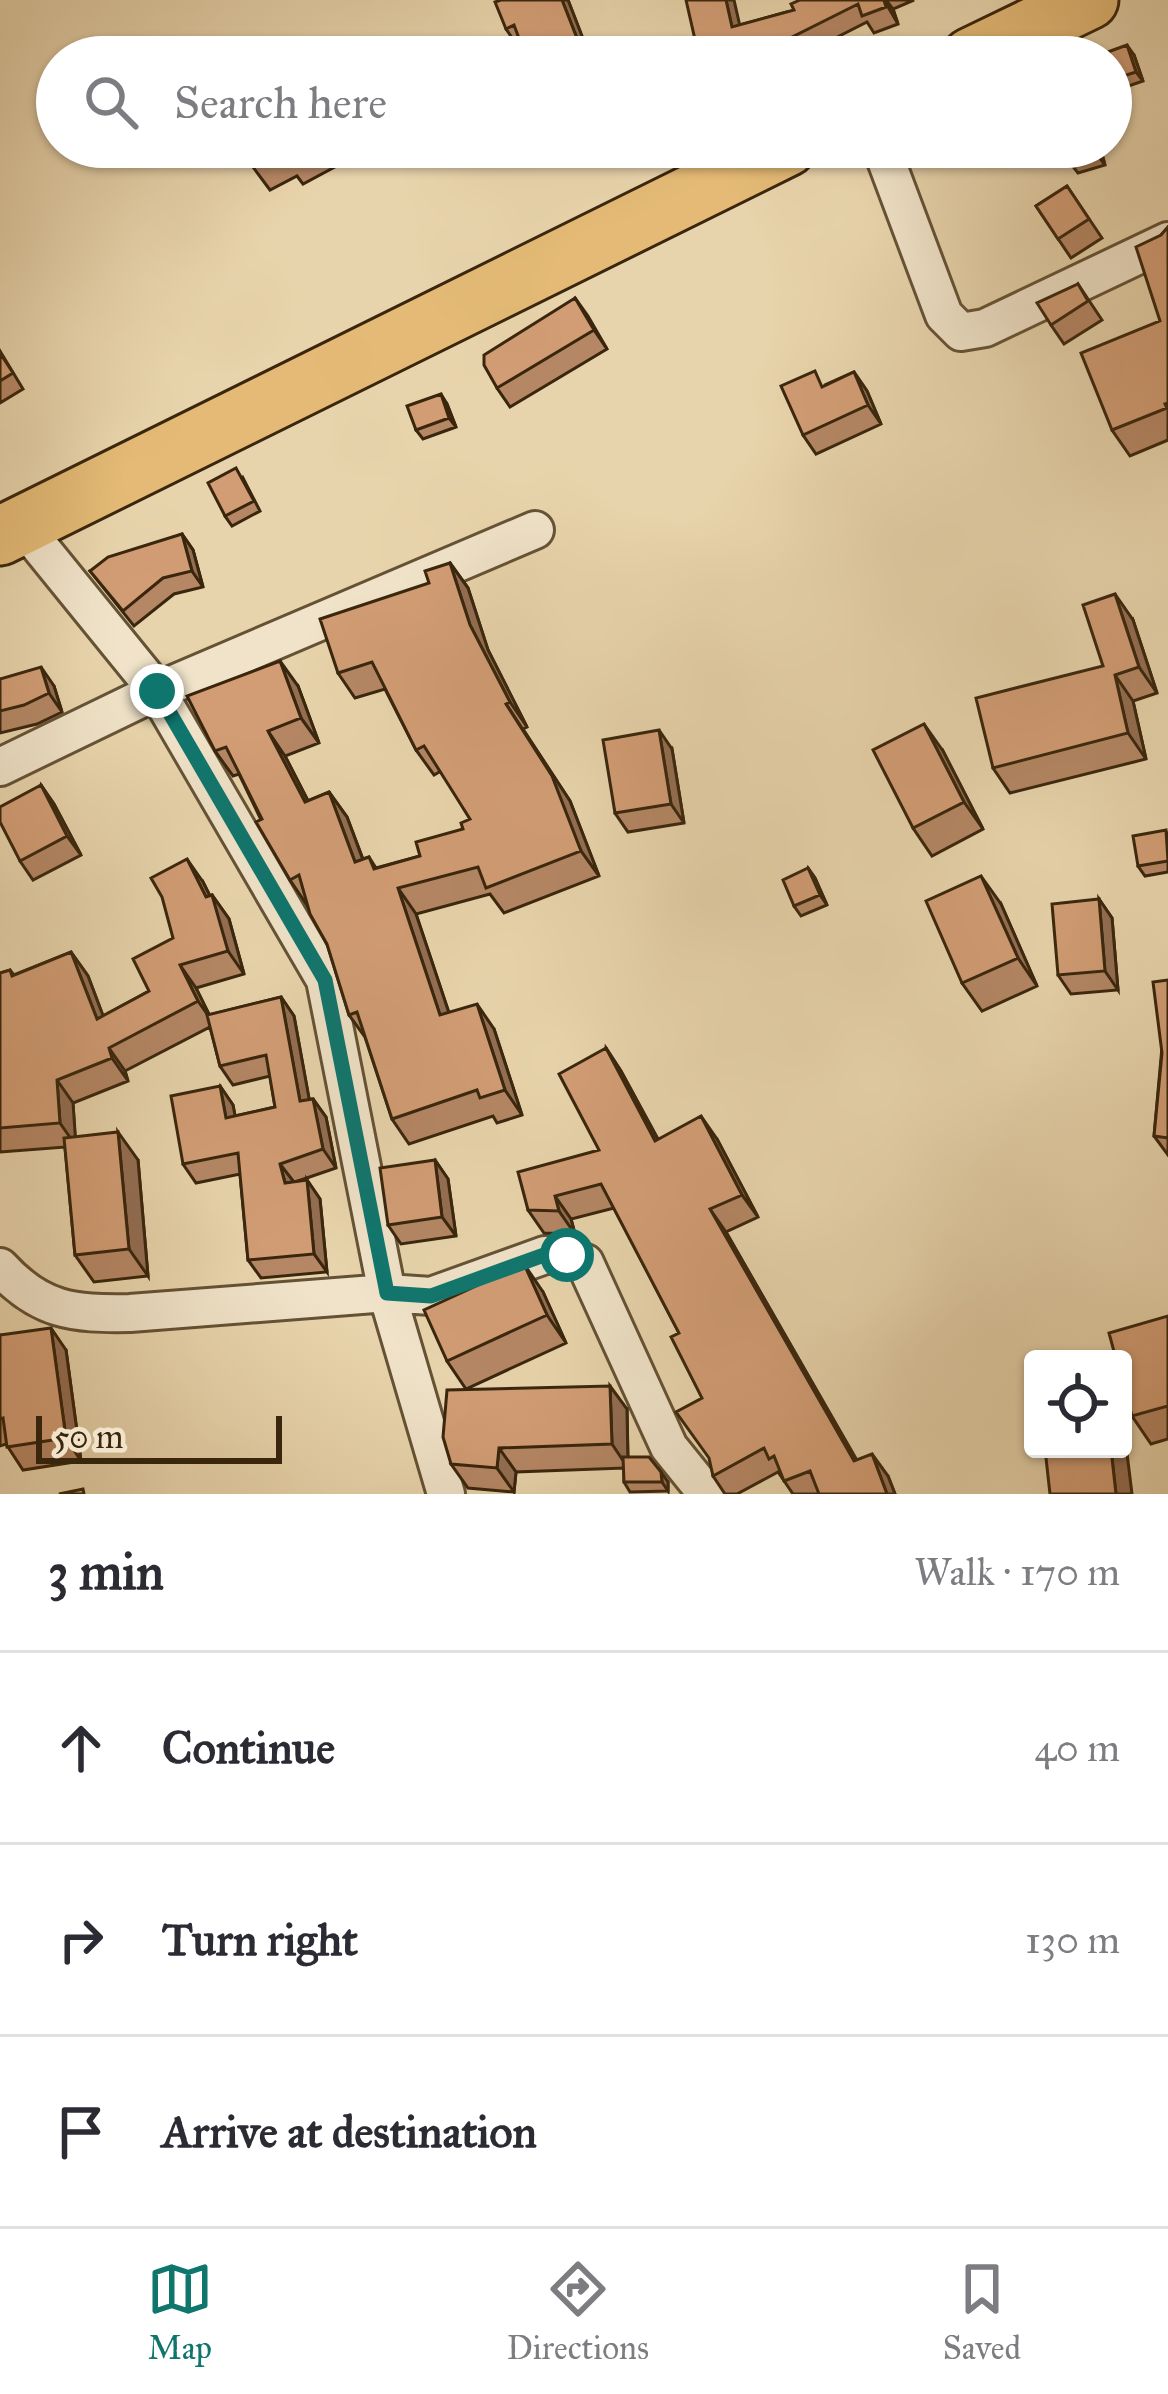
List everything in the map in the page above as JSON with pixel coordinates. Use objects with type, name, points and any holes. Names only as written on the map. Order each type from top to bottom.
[{"type":"main road","points":[[1014,36],[1089,0]]},
{"type":"main road","points":[[11,531],[745,168]]},
{"type":"street","points":[[889,168],[944,315],[961,332],[985,328],[1168,241]]},
{"type":"street","points":[[0,767],[157,691],[535,530]]},
{"type":"street","points":[[11,531],[157,691],[325,980],[387,1293],[446,1494]]},
{"type":"street","points":[[0,1268],[22,1291],[54,1307],[91,1314],[387,1293],[431,1296],[544,1255],[567,1255],[586,1263],[669,1447],[707,1494]]},
{"type":"building","points":[[562,0],[576,36],[518,36],[514,25],[506,29],[495,2]]},
{"type":"building","points":[[686,0],[726,0],[732,27],[794,10],[791,4],[800,0],[884,0],[886,7],[862,16],[858,4],[794,36],[694,36]]},
{"type":"building","points":[[1067,186],[1089,219],[1058,239],[1036,206]]},
{"type":"building","points":[[1168,227],[1167,408],[1112,430],[1081,353],[1160,321],[1136,247]]},
{"type":"building","points":[[1078,284],[1088,301],[1051,325],[1037,303]]},
{"type":"building","points":[[575,298],[594,330],[497,388],[484,365],[484,355]]},
{"type":"building","points":[[0,353],[13,373],[0,381]]},
{"type":"building","points":[[815,371],[822,387],[854,372],[868,405],[803,435],[781,386]]},
{"type":"building","points":[[441,394],[449,418],[416,430],[407,406]]},
{"type":"building","points":[[236,468],[254,501],[225,516],[208,483]]},
{"type":"building","points":[[182,534],[192,571],[163,578],[123,611],[90,571],[108,557]]},
{"type":"building","points":[[450,563],[470,625],[510,702],[506,704],[552,776],[581,851],[486,888],[478,867],[398,888],[440,1015],[477,1004],[505,1090],[480,1098],[477,1090],[392,1119],[357,1012],[349,1015],[299,875],[290,880],[256,822],[262,819],[226,747],[215,751],[187,696],[280,661],[301,718],[268,731],[305,802],[329,792],[355,862],[369,857],[374,869],[420,856],[416,842],[463,829],[461,823],[470,819],[424,746],[416,750],[372,662],[338,673],[320,619],[429,583],[425,571]]},
{"type":"building","points":[[1115,594],[1139,667],[1115,675],[1128,733],[993,768],[976,698],[1103,666],[1083,605]]},
{"type":"building","points":[[41,667],[49,693],[0,711],[0,679]]},
{"type":"building","points":[[924,724],[964,802],[913,828],[873,750]]},
{"type":"building","points":[[659,730],[671,804],[615,813],[603,740]]},
{"type":"building","points":[[41,785],[67,836],[20,861],[0,822],[0,807]]},
{"type":"building","points":[[1166,830],[1168,861],[1138,866],[1133,836]]},
{"type":"building","points":[[187,859],[206,897],[212,895],[228,951],[180,965],[198,1001],[109,1048],[112,1058],[57,1080],[60,1123],[0,1128],[0,973],[10,970],[12,976],[71,952],[97,1019],[149,991],[133,959],[173,938],[162,897],[151,878]]},
{"type":"building","points":[[808,868],[820,895],[794,906],[783,880]]},
{"type":"building","points":[[981,876],[1018,958],[962,983],[926,901]]},
{"type":"building","points":[[1099,899],[1105,971],[1058,975],[1052,904]]},
{"type":"building","points":[[1168,980],[1168,1138],[1154,1136],[1162,1053],[1153,982]]},
{"type":"building","points":[[281,997],[300,1101],[313,1099],[323,1149],[280,1164],[285,1183],[307,1180],[314,1254],[248,1260],[238,1153],[183,1164],[171,1096],[220,1086],[226,1118],[275,1107],[266,1055],[220,1066],[207,1015]]},
{"type":"building","points":[[606,1048],[655,1141],[701,1116],[742,1195],[710,1209],[854,1461],[872,1454],[887,1494],[819,1494],[810,1471],[784,1481],[774,1456],[769,1459],[764,1448],[713,1476],[709,1458],[676,1412],[702,1398],[671,1337],[679,1333],[601,1184],[555,1196],[559,1211],[528,1210],[518,1172],[599,1150],[559,1074]]},
{"type":"building","points":[[118,1132],[129,1249],[75,1255],[64,1138]]},
{"type":"building","points":[[435,1160],[442,1217],[388,1225],[380,1168]]},
{"type":"building","points":[[524,1264],[547,1315],[447,1361],[424,1310]]},
{"type":"building","points":[[1168,1316],[1168,1406],[1132,1416],[1132,1350],[1114,1350],[1109,1333]]},
{"type":"building","points":[[51,1328],[66,1438],[7,1447],[0,1419],[0,1335]]},
{"type":"building","points":[[610,1386],[612,1444],[499,1448],[497,1468],[451,1464],[443,1437],[447,1390]]},
{"type":"building","points":[[623,1457],[649,1457],[661,1472],[662,1482],[624,1482]]},
{"type":"building","points":[[1046,1458],[1112,1458],[1116,1494],[1050,1494]]},
{"type":"route","points":[[157,691],[325,980],[387,1293],[431,1296],[544,1255],[567,1255]]}]
